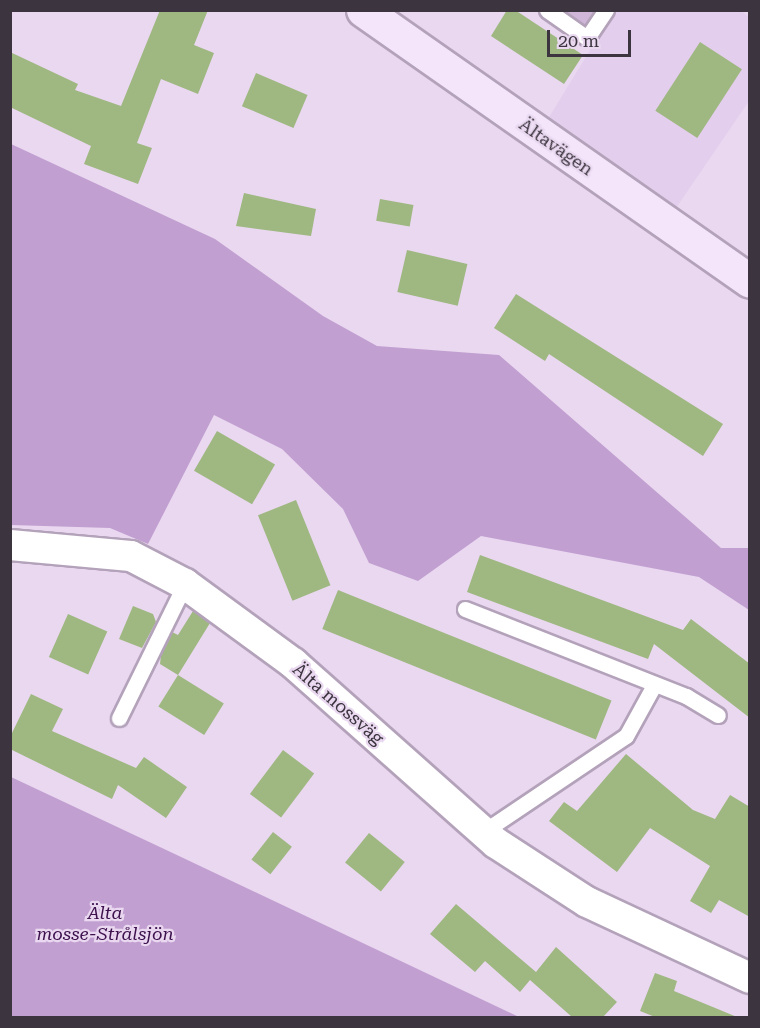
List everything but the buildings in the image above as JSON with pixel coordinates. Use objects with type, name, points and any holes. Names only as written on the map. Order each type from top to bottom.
[{"type":"main road","name":"Ältavägen","points":[[373,13],[750,281]]},
{"type":"street","name":"Älta mossväg","points":[[10,545],[131,556],[185,584],[293,663],[483,832],[587,902],[750,978]]},
{"type":"lane","points":[[547,10],[587,38],[606,10]]},
{"type":"lane","points":[[119,718],[185,584]]},
{"type":"lane","points":[[465,609],[653,687],[686,696],[718,715]]},
{"type":"lane","points":[[483,832],[626,736],[653,687]]},
{"type":"shaded area","points":[[740,10],[749,17],[749,101],[672,214],[546,122],[614,11]]},
{"type":"shaded area","points":[[555,11],[602,11],[587,33]]},
{"type":"green space","points":[[11,144],[215,239],[323,316],[377,346],[499,355],[721,548],[749,548],[749,610],[699,577],[481,536],[418,581],[369,563],[343,509],[282,449],[214,415],[148,544],[110,528],[11,525]]},
{"type":"green space","name":"Älta mosse-Strålsjön","points":[[11,777],[179,856],[519,1017],[11,1017]]}]
